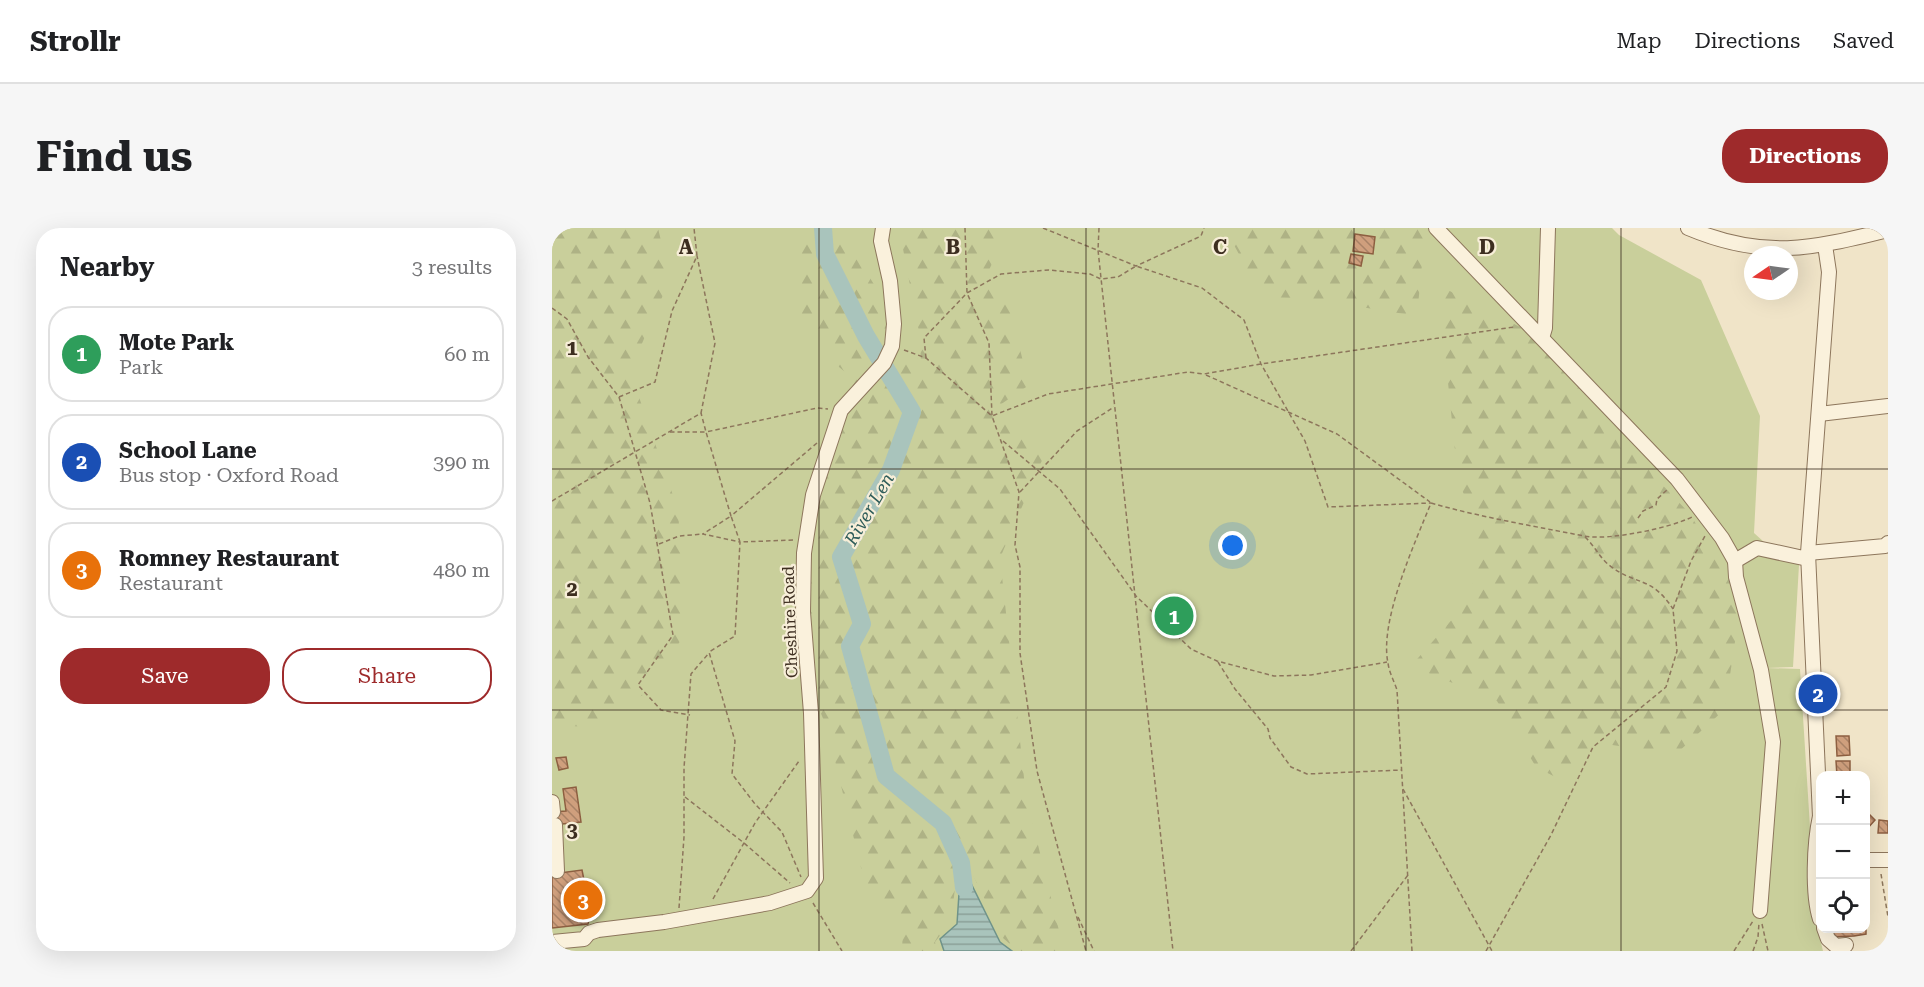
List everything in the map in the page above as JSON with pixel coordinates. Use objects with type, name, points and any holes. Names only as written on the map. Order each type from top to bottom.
[{"type":"street","name":"Cheshire Road","points":[[804,892],[816,878],[811,713],[803,612],[806,540],[813,495],[841,410],[884,363],[892,346],[894,324],[890,281],[882,241],[883,228]]},
{"type":"street","points":[[1436,228],[1677,479],[1722,538],[1735,561],[1736,577],[1770,709],[1773,742],[1760,910]]},
{"type":"street","points":[[1542,338],[1545,328],[1548,228]]},
{"type":"street","points":[[1688,228],[1721,242],[1742,246],[1793,249],[1825,245],[1888,231]]},
{"type":"street","points":[[1818,771],[1808,556],[1829,272],[1825,245]]},
{"type":"street","points":[[1819,414],[1888,406]]},
{"type":"street","points":[[1735,561],[1757,548],[1808,556],[1885,546],[1888,543]]},
{"type":"street","points":[[554,813],[557,871]]},
{"type":"street","points":[[1817,879],[1818,825]]},
{"type":"street","points":[[552,942],[584,939],[589,933],[598,930],[703,916],[770,903],[804,892]]},
{"type":"street","points":[[1826,933],[1828,939],[1836,946],[1846,945]]},
{"type":"path","points":[[671,921],[684,837],[684,768],[690,715],[691,674],[709,652],[735,636],[740,542],[701,413],[715,343],[697,256],[694,228]]},
{"type":"path","points":[[965,228],[967,293],[989,343],[992,416],[1019,492],[1015,545],[1020,567],[1020,653],[1037,771],[1086,951]]},
{"type":"path","points":[[1043,228],[1136,266],[1202,288],[1244,320],[1261,364],[1305,441],[1328,507],[1431,503],[1464,512],[1584,536],[1641,532],[1681,522],[1694,516]]},
{"type":"path","points":[[1099,228],[1098,250],[1114,407],[1173,951]]},
{"type":"path","points":[[926,358],[924,338],[967,293],[1001,274],[1049,270],[1090,273],[1101,279],[1118,277],[1136,266],[1201,236],[1204,228]]},
{"type":"path","points":[[619,397],[655,382],[672,311],[697,256]]},
{"type":"path","points":[[552,308],[567,319],[588,357],[619,397],[633,452],[650,502],[673,635],[638,685],[661,710],[690,715]]},
{"type":"path","points":[[992,416],[1048,394],[1188,372],[1204,374],[1530,325]]},
{"type":"path","points":[[892,346],[926,358],[992,416]]},
{"type":"path","points":[[1204,374],[1337,434],[1431,503]]},
{"type":"path","points":[[1019,492],[1077,431],[1114,407]]},
{"type":"path","points":[[669,432],[706,432],[817,408],[841,410]]},
{"type":"path","points":[[552,501],[701,413]]},
{"type":"path","points":[[1002,440],[1060,489],[1136,596],[1191,649],[1217,661],[1274,676],[1311,675],[1387,662]]},
{"type":"path","points":[[703,534],[731,516],[818,442]]},
{"type":"path","points":[[1638,518],[1643,512],[1656,505],[1657,499],[1667,490]]},
{"type":"path","points":[[1412,951],[1397,690],[1387,662],[1390,622],[1404,574],[1431,503]]},
{"type":"path","points":[[658,544],[679,536],[703,534],[740,542],[806,540]]},
{"type":"path","points":[[1584,536],[1598,549],[1608,565],[1629,576],[1646,581],[1665,596],[1673,609]]},
{"type":"path","points":[[1486,951],[1551,835],[1593,747],[1666,687],[1677,651],[1673,609],[1687,570],[1705,536]]},
{"type":"path","points":[[709,652],[735,741],[732,774],[782,832],[804,892],[842,951]]},
{"type":"path","points":[[1217,661],[1235,689],[1268,729],[1270,738],[1291,767],[1307,774],[1401,770]]},
{"type":"path","points":[[703,916],[763,812],[800,760]]},
{"type":"path","points":[[1403,788],[1492,951]]},
{"type":"path","points":[[684,797],[804,892]]},
{"type":"path","points":[[1877,860],[1888,917]]},
{"type":"path","points":[[1351,951],[1408,875]]},
{"type":"path","points":[[1734,951],[1760,910]]},
{"type":"path","points":[[1753,951],[1758,937],[1760,910]]},
{"type":"path","points":[[1760,910],[1768,951]]},
{"type":"path","points":[[1076,914],[1094,951]]},
{"type":"green space","points":[[552,228],[1612,228],[1619,235],[1701,280],[1760,416],[1754,533],[1774,551],[1799,565],[1793,667],[1766,668],[1800,669],[1816,933],[1819,933],[1823,951],[552,951]]},
{"type":"green space","points":[[552,228],[658,228],[670,279],[630,371],[678,510],[686,632],[648,692],[589,727],[552,725]]},
{"type":"green space","points":[[802,228],[839,228],[888,307],[891,342],[921,361],[919,332],[899,228],[1009,228],[989,270],[1010,310],[1029,385],[997,407],[1046,451],[1000,558],[1026,796],[1064,951],[1018,951],[1003,938],[966,860],[958,863],[951,921],[935,942],[937,951],[902,951],[903,926],[881,907],[866,888],[827,728],[788,634],[821,475],[854,379],[839,367],[796,315]]},
{"type":"green space","points":[[1230,228],[1419,228],[1425,233],[1417,316],[1305,298],[1262,297],[1227,232]]},
{"type":"green space","points":[[1438,285],[1520,327],[1657,465],[1651,473],[1690,514],[1709,546],[1721,542],[1740,608],[1725,709],[1676,754],[1605,744],[1565,782],[1536,767],[1497,701],[1411,666],[1471,598],[1476,524],[1458,480]]},
{"type":"water","points":[[961,863],[1000,942],[1012,951],[944,951],[940,939],[957,924]]},
{"type":"building","points":[[1355,234],[1375,237],[1373,254],[1353,251]]},
{"type":"building","points":[[1351,254],[1363,256],[1361,266],[1349,263]]},
{"type":"building","points":[[1836,736],[1849,736],[1850,755],[1837,756]]},
{"type":"building","points":[[566,757],[568,768],[559,770],[556,758]]},
{"type":"building","points":[[1836,761],[1850,761],[1850,771],[1837,771]]},
{"type":"building","points":[[576,787],[581,822],[552,825],[552,812],[566,811],[563,789]]},
{"type":"building","points":[[1870,815],[1875,820],[1870,826]]},
{"type":"building","points":[[1879,820],[1888,821],[1888,833],[1878,833]]},
{"type":"building","points":[[582,870],[585,885],[590,884],[593,908],[586,909],[590,914],[588,924],[552,928],[552,874]]},
{"type":"building","points":[[1831,933],[1866,933],[1854,936],[1832,937]]},
{"type":"waterway","name":"River Len","points":[[823,228],[825,254],[866,336],[912,412],[891,470],[841,557],[862,624],[850,646],[886,776],[943,823],[961,863],[964,888]]},
{"type":"place","name":"Mote Park","points":[[1174,616]]},
{"type":"place","name":"School Lane","points":[[1818,694]]},
{"type":"place","name":"Romney Restaurant","points":[[583,900]]}]
